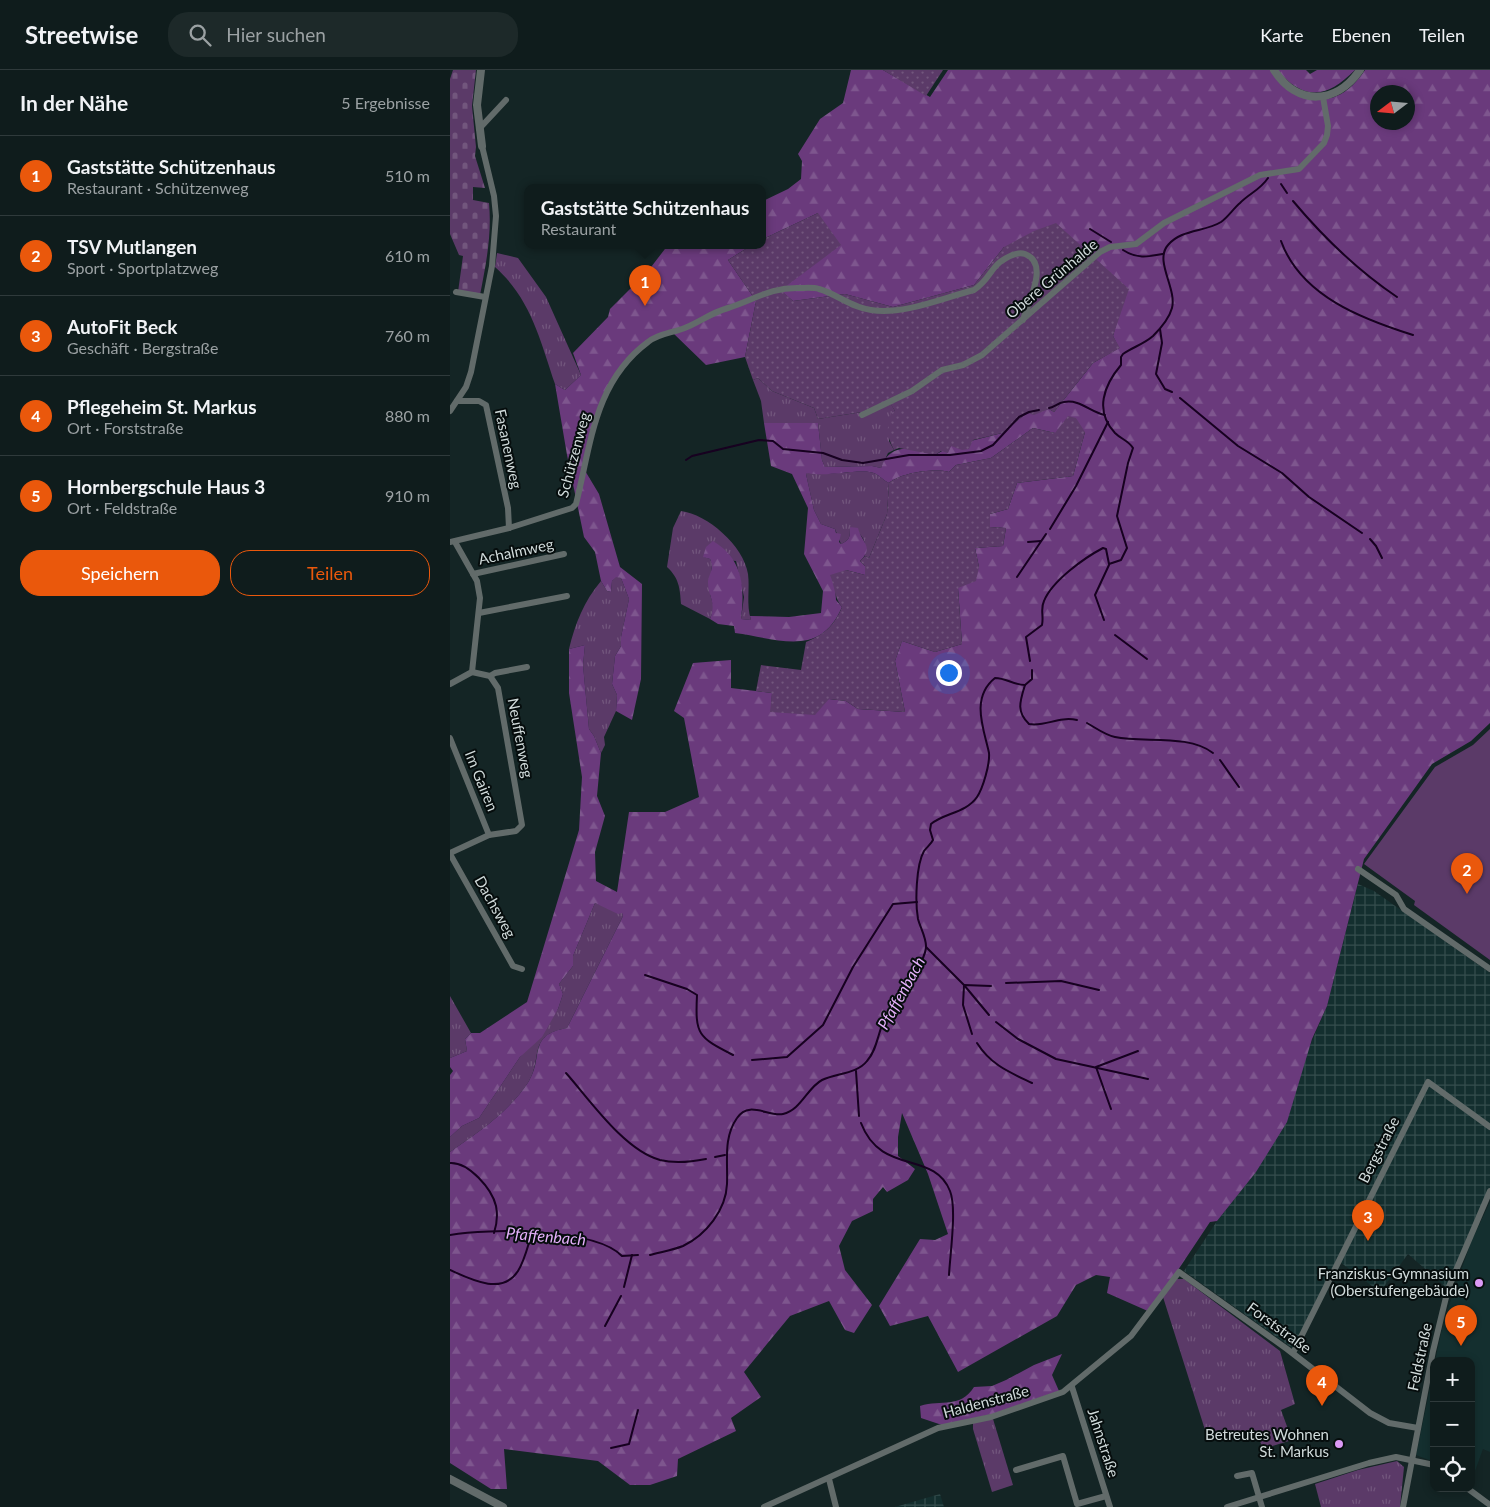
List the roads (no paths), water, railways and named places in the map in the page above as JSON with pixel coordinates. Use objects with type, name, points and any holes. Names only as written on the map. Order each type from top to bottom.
[{"type":"street","points":[[450,411],[471,372],[492,266],[496,216],[494,196],[479,129],[477,105],[481,70]]},
{"type":"street","points":[[1274,70],[1290,88],[1303,95],[1323,97],[1340,90],[1360,70]]},
{"type":"street","name":"Obere Grünhalde","points":[[862,415],[912,390],[942,370],[963,365],[982,355],[1100,252],[1110,247],[1136,244],[1164,223],[1260,175],[1299,169],[1324,143],[1327,135],[1328,126],[1323,97]]},
{"type":"street","points":[[479,129],[506,100]]},
{"type":"street","name":"Schützenweg","points":[[453,542],[509,528],[572,508],[576,504],[597,413],[618,374],[649,341],[660,335],[687,327],[710,313],[771,290],[818,289],[870,310],[896,311],[974,290],[984,283],[1002,260],[1015,254],[1023,253],[1032,259],[1038,268],[1034,288],[1023,320]]},
{"type":"street","points":[[456,292],[485,297]]},
{"type":"street","name":"Fasanenweg","points":[[457,401],[479,401],[486,405],[508,508],[509,528]]},
{"type":"street","name":"Achalmweg","points":[[453,542],[473,574],[480,598],[472,672]]},
{"type":"street","name":"Achalmweg","points":[[473,574],[564,554]]},
{"type":"street","points":[[479,613],[567,596]]},
{"type":"street","points":[[450,684],[472,672],[490,676],[495,673],[527,667]]},
{"type":"street","name":"Neuffenweg","points":[[490,676],[498,688],[522,825],[516,831],[490,835]]},
{"type":"street","name":"Im Gairen","points":[[450,738],[490,835]]},
{"type":"street","points":[[450,853],[490,835]]},
{"type":"street","name":"Dachsweg","points":[[450,853],[513,966],[522,969]]},
{"type":"street","points":[[1358,870],[1396,895],[1404,909],[1490,969]]},
{"type":"street","name":"Bergstraße","points":[[1293,1353],[1428,1082],[1490,1127]]},
{"type":"street","name":"Feldstraße","points":[[1403,1507],[1411,1460],[1448,1289],[1490,1191]]},
{"type":"street","name":"Forststraße","points":[[1179,1272],[1293,1353],[1370,1413],[1389,1423],[1418,1428]]},
{"type":"street","name":"Haldenstraße","points":[[764,1507],[781,1504],[872,1456],[938,1428],[991,1417],[1063,1392],[1072,1387],[1092,1367],[1131,1336],[1179,1272]]},
{"type":"street","name":"Jahnstraße","points":[[1072,1387],[1110,1507]]},
{"type":"street","points":[[1016,1470],[1063,1456],[1078,1504],[1106,1496]]},
{"type":"street","points":[[1227,1507],[1369,1463],[1396,1457],[1430,1464]]},
{"type":"street","points":[[1237,1476],[1252,1473],[1262,1507]]},
{"type":"street","points":[[828,1479],[836,1507]]},
{"type":"street","points":[[450,1480],[503,1507]]},
{"type":"street","points":[[1472,1492],[1490,1506]]},
{"type":"waterway","name":"Pfaffenbach","points":[[1030,661],[1026,637],[1042,625],[1043,604],[1054,586],[1078,564],[1103,548],[1106,549],[1109,564],[1121,560],[1127,548],[1117,516],[1133,448],[1115,433],[1109,425],[1103,407],[1104,398],[1110,381],[1121,365],[1123,354],[1153,336],[1171,312],[1173,300],[1164,267],[1164,251],[1173,240],[1180,236],[1221,222],[1237,205],[1262,186],[1268,178]]},
{"type":"waterway","points":[[1281,184],[1287,193]]},
{"type":"waterway","points":[[1293,201],[1342,253],[1368,276],[1397,297]]},
{"type":"waterway","points":[[1090,229],[1111,242]]},
{"type":"waterway","points":[[1281,241],[1290,260],[1303,277],[1318,291],[1354,313],[1413,335]]},
{"type":"waterway","points":[[1123,250],[1133,255],[1142,256],[1163,254]]},
{"type":"waterway","points":[[1160,329],[1162,343],[1156,374],[1165,389],[1172,392]]},
{"type":"waterway","points":[[1180,398],[1238,446],[1282,473],[1309,497],[1362,533]]},
{"type":"waterway","points":[[1049,408],[1062,403],[1075,402],[1105,415]]},
{"type":"waterway","points":[[686,460],[692,456],[759,440],[773,441],[783,449],[823,453],[842,460],[863,463],[909,455],[950,455],[981,451],[993,445],[1019,417],[1039,410]]},
{"type":"waterway","points":[[1050,529],[1076,486],[1108,422]]},
{"type":"waterway","points":[[1017,577],[1046,534]]},
{"type":"waterway","points":[[1370,539],[1382,558]]},
{"type":"waterway","points":[[1028,542],[1041,541]]},
{"type":"waterway","points":[[1104,620],[1095,595],[1109,565]]},
{"type":"waterway","points":[[1115,635],[1147,659]]},
{"type":"waterway","name":"Pfaffenbach","points":[[650,1255],[683,1246],[707,1228],[719,1212],[726,1194],[728,1142],[733,1126],[742,1113],[747,1110],[759,1110],[777,1114],[789,1112],[822,1080],[852,1071],[863,1065],[870,1057],[888,1012],[924,956],[926,944],[918,919],[916,894],[921,857],[933,840],[930,830],[931,824],[967,806],[977,797],[984,782],[989,753],[982,724],[981,704],[983,695],[987,686],[995,678],[1025,685],[1032,679],[1032,670]]},
{"type":"waterway","points":[[1025,685],[1020,706],[1022,715],[1029,724],[1035,725],[1064,719],[1077,720]]},
{"type":"waterway","points":[[1087,723],[1115,737],[1192,743],[1213,753]]},
{"type":"waterway","points":[[1220,760],[1239,787]]},
{"type":"waterway","points":[[752,1060],[787,1057],[823,1025],[853,967],[893,904],[917,902]]},
{"type":"waterway","points":[[926,947],[964,985],[989,1015]]},
{"type":"waterway","points":[[645,975],[687,989],[697,995],[697,1019],[701,1033],[712,1044],[733,1055]]},
{"type":"waterway","points":[[1006,983],[1061,981],[1099,990]]},
{"type":"waterway","points":[[972,1034],[963,1005],[964,985],[991,986]]},
{"type":"waterway","points":[[996,1022],[1018,1039],[1056,1059],[1148,1079]]},
{"type":"waterway","points":[[977,1043],[982,1051],[994,1062],[1032,1083]]},
{"type":"waterway","points":[[1111,1109],[1096,1067],[1138,1051]]},
{"type":"waterway","points":[[856,1071],[859,1116]]},
{"type":"waterway","points":[[566,1073],[608,1123],[634,1146],[647,1154],[660,1160],[672,1162],[706,1159]]},
{"type":"waterway","points":[[861,1123],[870,1139],[881,1150],[894,1157],[932,1171],[942,1178],[950,1191],[953,1220],[949,1275]]},
{"type":"waterway","points":[[715,1157],[725,1155]]},
{"type":"waterway","points":[[450,1163],[465,1167],[472,1172],[490,1192],[497,1210],[494,1233]]},
{"type":"waterway","name":"Pfaffenbach","points":[[450,1235],[489,1231],[540,1232],[589,1240],[608,1247],[622,1256],[638,1255]]},
{"type":"waterway","points":[[450,1270],[476,1281],[495,1284],[503,1283],[511,1279],[518,1271],[532,1233]]},
{"type":"waterway","points":[[624,1287],[632,1255]]},
{"type":"waterway","points":[[605,1326],[621,1296]]},
{"type":"waterway","points":[[611,1448],[629,1444],[638,1410]]},
{"type":"place","name":"Gaststätte Schützenhaus","points":[[645,306]]},
{"type":"place","name":"TSV Mutlangen","points":[[1467,894]]},
{"type":"place","name":"AutoFit Beck","points":[[1368,1241]]},
{"type":"place","name":"Franziskus-Gymnasium (Oberstufengebäude)","points":[[1479,1283]]},
{"type":"place","name":"Hornbergschule Haus 3","points":[[1461,1346]]},
{"type":"place","name":"Pflegeheim St. Markus","points":[[1322,1406]]},
{"type":"place","name":"Betreutes Wohnen St. Markus","points":[[1339,1444]]}]
